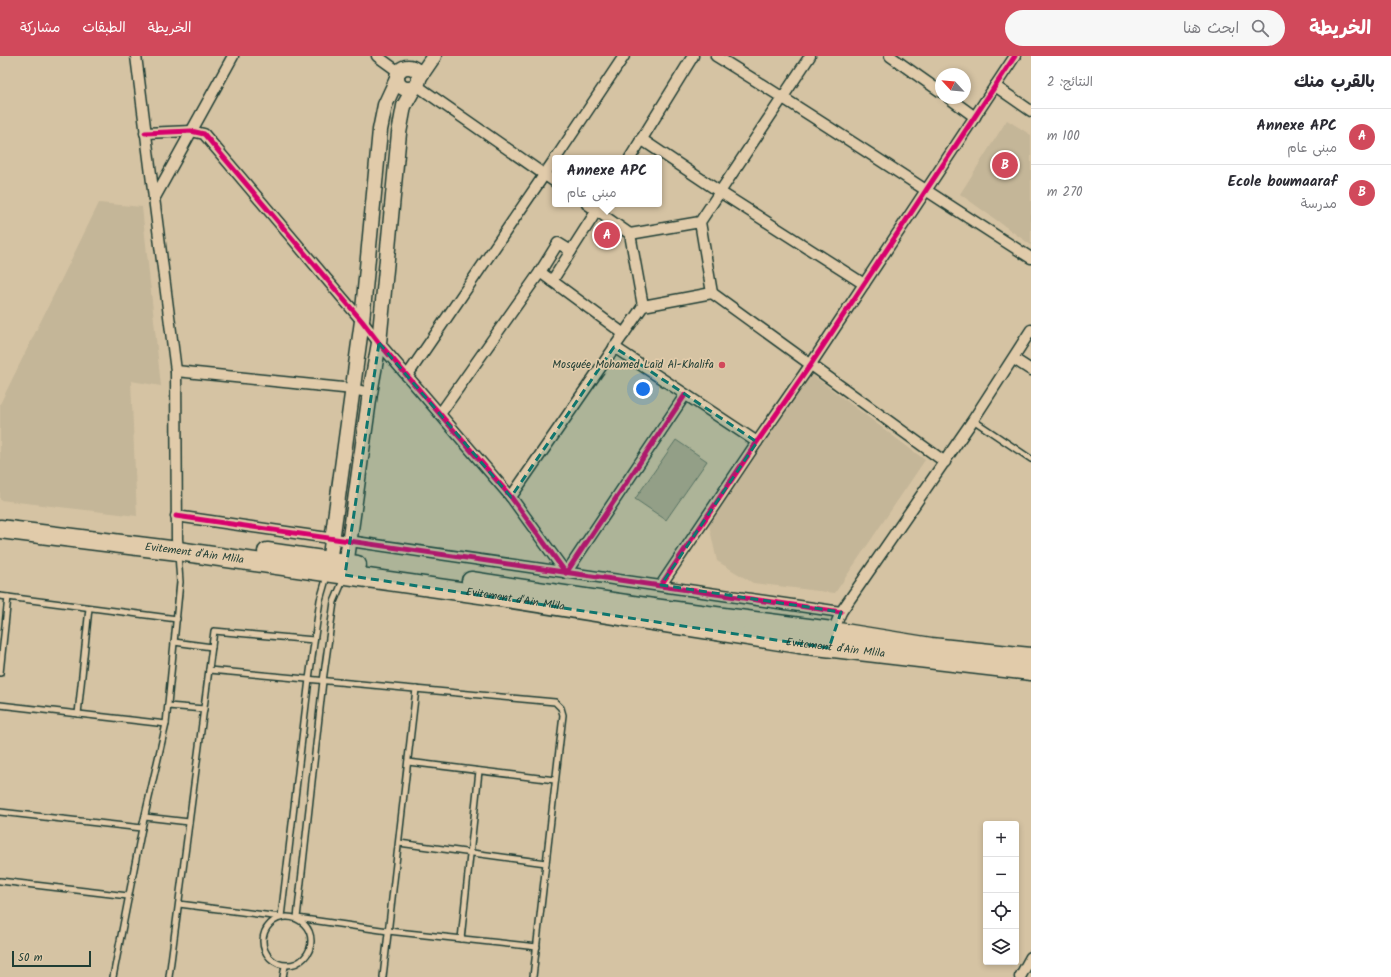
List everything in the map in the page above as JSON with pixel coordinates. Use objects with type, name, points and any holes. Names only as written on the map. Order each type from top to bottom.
[{"type":"highway","name":"Evitement d'Ain Mlila","points":[[0,517],[337,568],[522,588],[661,609],[830,640],[1031,671]]},
{"type":"highway","name":"Evitement d'Ain Mlila","points":[[0,529],[177,545]]},
{"type":"highway","name":"Evitement d'Ain Mlila","points":[[830,640],[931,647],[1031,657]]},
{"type":"street","points":[[136,56],[176,372],[177,545]]},
{"type":"street","points":[[154,199],[233,56]]},
{"type":"street","points":[[377,56],[401,73]]},
{"type":"street","points":[[337,568],[333,539],[362,321],[380,130],[385,106],[401,73],[414,56]]},
{"type":"street","points":[[337,568],[350,541],[370,393],[379,343],[399,133],[404,106],[434,56]]},
{"type":"street","points":[[557,155],[624,56]]},
{"type":"street","points":[[632,155],[693,56]]},
{"type":"street","points":[[716,56],[783,97],[1031,258]]},
{"type":"street","points":[[810,56],[700,222],[712,293],[944,462]]},
{"type":"street","points":[[890,56],[935,88]]},
{"type":"street","points":[[661,585],[811,364],[1015,56]]},
{"type":"street","points":[[401,73],[400,86],[410,89],[416,84]]},
{"type":"street","points":[[416,84],[552,180]]},
{"type":"street","points":[[995,86],[1031,111]]},
{"type":"street","points":[[957,104],[975,117]]},
{"type":"street","points":[[145,133],[191,130],[204,134],[379,343],[511,497],[566,573]]},
{"type":"street","points":[[642,139],[720,192],[864,284]]},
{"type":"street","points":[[407,376],[552,163]]},
{"type":"street","points":[[511,497],[643,306],[630,234],[599,208],[552,281]]},
{"type":"street","points":[[630,234],[700,222]]},
{"type":"street","points":[[440,414],[540,272],[558,243],[571,251]]},
{"type":"street","points":[[540,272],[624,334]]},
{"type":"street","points":[[643,306],[712,293]]},
{"type":"street","points":[[830,640],[841,612],[973,420],[1014,359],[1031,330]]},
{"type":"street","points":[[614,347],[757,442]]},
{"type":"street","points":[[1014,359],[1031,370]]},
{"type":"street","points":[[176,372],[353,389],[370,393]]},
{"type":"street","points":[[566,573],[685,394]]},
{"type":"street","points":[[176,516],[841,612]]},
{"type":"street","points":[[1020,977],[1031,957]]},
{"type":"lane","points":[[973,420],[1031,459]]},
{"type":"lane","points":[[113,977],[142,828],[166,724],[180,582],[177,545]]},
{"type":"lane","points":[[281,917],[309,679],[320,600],[337,568]]},
{"type":"lane","points":[[297,918],[337,568]]},
{"type":"lane","points":[[0,596],[176,620]]},
{"type":"lane","points":[[0,673],[8,597]]},
{"type":"lane","points":[[78,714],[89,608]]},
{"type":"lane","points":[[169,977],[214,631],[314,640]]},
{"type":"lane","points":[[174,642],[212,647]]},
{"type":"lane","points":[[209,670],[555,702],[561,708],[562,715],[533,977]]},
{"type":"lane","points":[[383,977],[416,689]]},
{"type":"lane","points":[[0,705],[166,724]]},
{"type":"lane","points":[[168,706],[204,709]]},
{"type":"lane","points":[[408,762],[555,780]]},
{"type":"lane","points":[[461,939],[479,771]]},
{"type":"lane","points":[[0,812],[142,828]]},
{"type":"lane","points":[[145,817],[189,822]]},
{"type":"lane","points":[[398,843],[546,863]]},
{"type":"lane","points":[[0,881],[128,896]]},
{"type":"lane","points":[[179,904],[281,917]]},
{"type":"lane","points":[[297,918],[309,930],[311,938],[307,955],[301,961],[293,965],[285,966],[276,963],[269,959],[264,952],[262,943],[263,934],[267,926],[273,920],[289,916],[388,931],[537,947]]},
{"type":"lane","points":[[283,977],[285,966]]},
{"type":"highlighted area","points":[[379,343],[511,497],[614,347],[757,442],[661,585],[841,612],[829,648],[345,575]]},
{"type":"shaded area","points":[[1007,120],[1031,135],[1031,245],[960,194]]},
{"type":"shaded area","points":[[99,203],[142,207],[161,386],[131,381],[137,516],[0,500],[0,404]]},
{"type":"shaded area","points":[[811,374],[925,460],[835,593],[753,583],[717,561],[709,525]]},
{"type":"shaded area","points":[[676,440],[707,461],[666,520],[635,499]]},
{"type":"cycle path","points":[[661,585],[811,364],[1015,56]]},
{"type":"cycle path","points":[[145,133],[191,131],[204,134],[379,343],[511,497],[566,573],[685,395]]},
{"type":"cycle path","points":[[176,516],[841,612]]},
{"type":"place","name":"Ecole boumaaraf","points":[[1005,165]]},
{"type":"place","name":"Annexe APC","points":[[607,235]]},
{"type":"place","name":"Mosquée Mohamed Laïd Al-Khalifa","points":[[722,365]]}]
